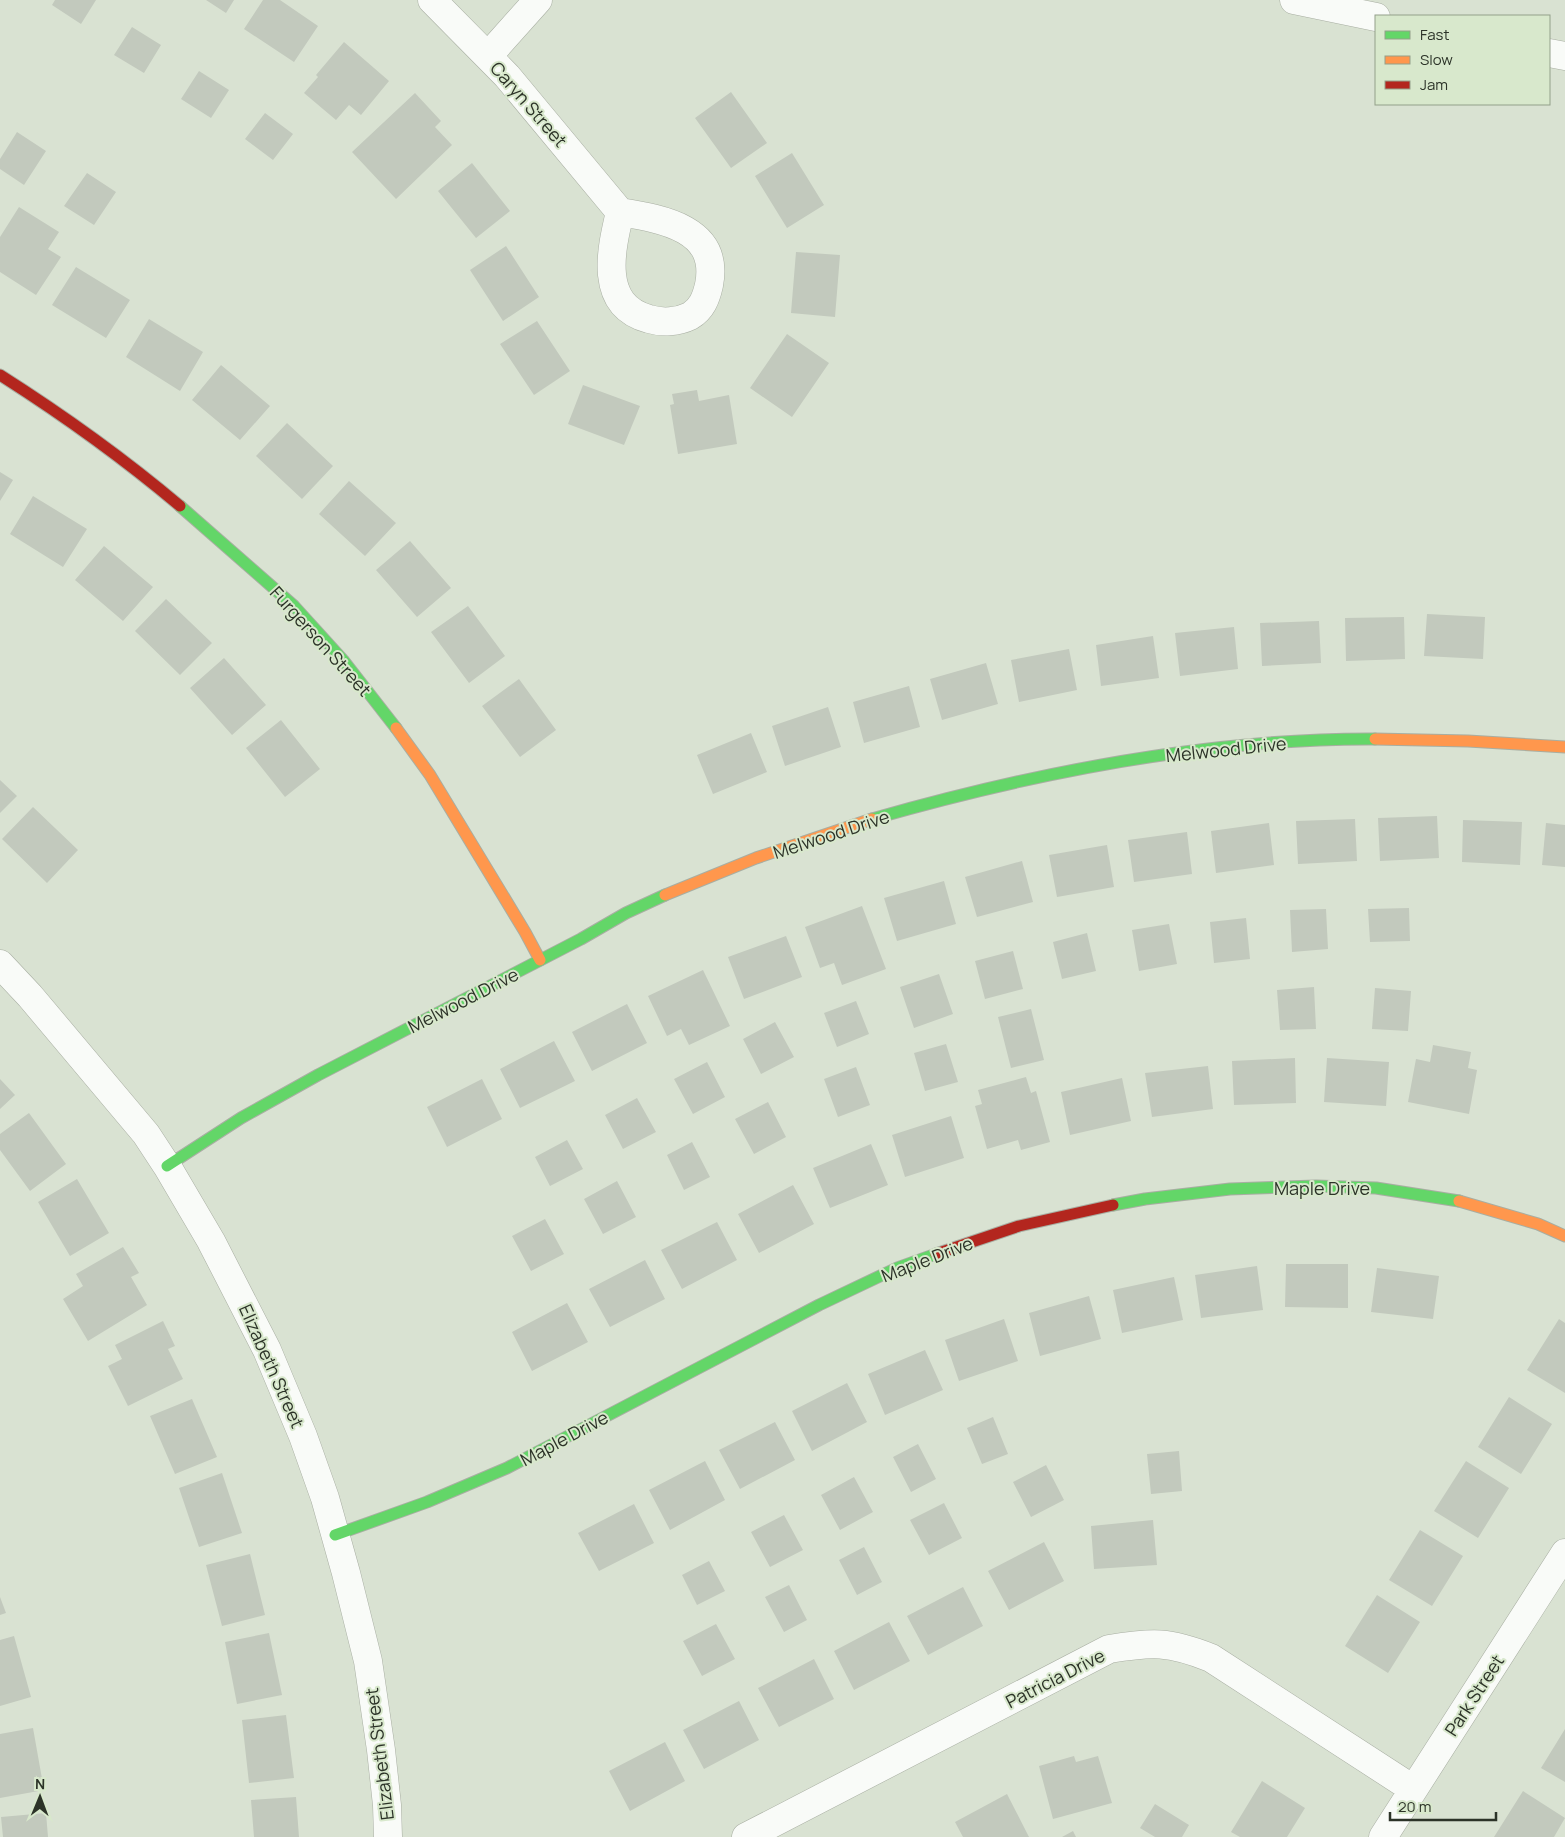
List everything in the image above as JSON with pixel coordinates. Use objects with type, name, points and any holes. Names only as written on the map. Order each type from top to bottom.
[{"type":"street","name":"Caryn Street","points":[[432,0],[513,83],[620,212]]},
{"type":"street","points":[[488,56],[538,0]]},
{"type":"street","points":[[1294,0],[1375,17]]},
{"type":"street","points":[[1550,53],[1565,56]]},
{"type":"street","name":"Furgerson Street","points":[[0,374],[56,410],[132,466],[205,526],[294,606],[343,660],[376,701],[430,775],[540,960]]},
{"type":"street","name":"Melwood Drive","points":[[167,1166],[203,1141],[300,1083],[579,941],[626,913],[704,879],[810,839],[891,813],[984,788],[1102,765],[1202,750],[1368,739],[1469,740],[1565,746]]},
{"type":"street","name":"Elizabeth Street","points":[[0,964],[30,996],[146,1134],[211,1241],[268,1350],[303,1436],[325,1498],[368,1661],[381,1750],[387,1804],[388,1837]]},
{"type":"street","name":"Maple Drive","points":[[335,1535],[427,1502],[508,1468],[819,1305],[897,1268],[1019,1226],[1064,1215],[1145,1199],[1230,1189],[1316,1186],[1376,1188],[1458,1201],[1538,1224],[1565,1236]]},
{"type":"street","name":"Park Street","points":[[1383,1837],[1565,1553]]},
{"type":"street","name":"Patricia Drive","points":[[746,1837],[1109,1649],[1146,1643],[1168,1644],[1190,1649],[1211,1658],[1414,1789]]},
{"type":"building","points":[[55,0],[96,0],[81,24],[52,5]]},
{"type":"building","points":[[206,0],[234,0],[226,13]]},
{"type":"building","points":[[263,0],[280,0],[318,26],[294,62],[244,29]]},
{"type":"building","points":[[132,27],[161,45],[144,73],[114,55]]},
{"type":"building","points":[[344,42],[389,81],[361,115],[349,105],[336,120],[304,93],[318,77],[316,75]]},
{"type":"building","points":[[199,71],[229,90],[211,118],[181,99]]},
{"type":"building","points":[[731,92],[767,143],[731,168],[695,118]]},
{"type":"building","points":[[415,93],[441,121],[435,127],[452,145],[396,199],[352,152]]},
{"type":"building","points":[[265,113],[293,134],[273,160],[245,139]]},
{"type":"building","points":[[17,132],[46,151],[24,185],[0,169],[0,159]]},
{"type":"building","points":[[792,153],[824,205],[787,228],[755,176]]},
{"type":"building","points":[[472,163],[510,211],[476,238],[438,191]]},
{"type":"building","points":[[87,173],[116,192],[94,225],[64,206]]},
{"type":"building","points":[[19,207],[59,232],[48,249],[61,257],[36,295],[0,272],[0,237]]},
{"type":"building","points":[[506,246],[539,297],[503,321],[470,270]]},
{"type":"building","points":[[796,252],[840,255],[835,317],[791,313]]},
{"type":"building","points":[[76,267],[130,300],[106,338],[52,305]]},
{"type":"building","points":[[149,319],[203,352],[180,391],[126,357]]},
{"type":"building","points":[[537,321],[570,371],[534,395],[500,344]]},
{"type":"building","points":[[787,334],[829,363],[792,417],[750,388]]},
{"type":"building","points":[[221,365],[270,406],[240,440],[192,400]]},
{"type":"building","points":[[583,385],[640,406],[624,445],[568,424]]},
{"type":"building","points":[[697,390],[699,401],[729,395],[737,444],[678,454],[670,405],[674,404],[672,394]]},
{"type":"building","points":[[287,423],[333,466],[302,499],[256,456]]},
{"type":"building","points":[[0,472],[13,480],[0,501]]},
{"type":"building","points":[[349,481],[396,523],[365,556],[319,514]]},
{"type":"building","points":[[33,496],[87,529],[63,567],[10,534]]},
{"type":"building","points":[[410,541],[451,588],[417,617],[376,570]]},
{"type":"building","points":[[104,546],[153,587],[123,621],[75,580]]},
{"type":"building","points":[[166,599],[212,643],[180,675],[135,631]]},
{"type":"building","points":[[468,606],[505,656],[469,683],[431,632]]},
{"type":"building","points":[[1427,614],[1485,617],[1483,659],[1424,656]]},
{"type":"building","points":[[1404,617],[1405,659],[1346,661],[1345,618]]},
{"type":"building","points":[[1319,621],[1321,663],[1262,666],[1260,623]]},
{"type":"building","points":[[1234,627],[1238,669],[1180,676],[1175,633]]},
{"type":"building","points":[[1153,636],[1159,678],[1101,686],[1096,645]]},
{"type":"building","points":[[1069,649],[1077,690],[1019,702],[1011,660]]},
{"type":"building","points":[[224,658],[266,705],[232,735],[190,688]]},
{"type":"building","points":[[986,663],[998,704],[942,720],[930,679]]},
{"type":"building","points":[[519,679],[556,730],[520,757],[482,706]]},
{"type":"building","points":[[909,686],[920,727],[864,743],[853,702]]},
{"type":"building","points":[[828,707],[841,747],[785,766],[772,726]]},
{"type":"building","points":[[281,720],[320,769],[285,797],[246,748]]},
{"type":"building","points":[[751,733],[767,772],[713,794],[697,755]]},
{"type":"building","points":[[0,780],[17,796],[0,813]]},
{"type":"building","points":[[33,807],[78,850],[47,883],[2,839]]},
{"type":"building","points":[[1437,816],[1439,858],[1380,861],[1378,818]]},
{"type":"building","points":[[1355,819],[1357,861],[1298,864],[1296,821]]},
{"type":"building","points":[[1463,820],[1522,822],[1520,865],[1462,862]]},
{"type":"building","points":[[1269,823],[1274,865],[1216,873],[1211,831]]},
{"type":"building","points":[[1546,823],[1565,825],[1565,867],[1542,865]]},
{"type":"building","points":[[1187,832],[1192,874],[1134,882],[1128,840]]},
{"type":"building","points":[[1107,845],[1114,887],[1057,897],[1049,855]]},
{"type":"building","points":[[1022,861],[1033,902],[977,917],[965,877]]},
{"type":"building","points":[[944,881],[956,924],[897,941],[884,898]]},
{"type":"building","points":[[862,906],[886,969],[842,985],[834,963],[820,968],[805,927]]},
{"type":"building","points":[[1409,908],[1410,941],[1370,942],[1368,909]]},
{"type":"building","points":[[1326,909],[1328,949],[1292,952],[1290,910]]},
{"type":"building","points":[[1246,918],[1250,959],[1214,963],[1210,922]]},
{"type":"building","points":[[1169,924],[1177,964],[1139,971],[1132,930]]},
{"type":"building","points":[[1087,933],[1096,971],[1062,979],[1053,942]]},
{"type":"building","points":[[786,936],[802,977],[744,999],[728,957]]},
{"type":"building","points":[[1013,951],[1023,989],[985,999],[975,961]]},
{"type":"building","points":[[703,970],[730,1026],[689,1045],[681,1029],[667,1036],[648,996]]},
{"type":"building","points":[[939,974],[953,1014],[914,1028],[900,987]]},
{"type":"building","points":[[1314,987],[1316,1029],[1280,1030],[1277,990]]},
{"type":"building","points":[[1375,988],[1411,991],[1408,1031],[1372,1029]]},
{"type":"building","points":[[856,1001],[869,1034],[837,1047],[824,1013]]},
{"type":"building","points":[[627,1004],[647,1043],[592,1071],[572,1032]]},
{"type":"building","points":[[1031,1009],[1044,1060],[1011,1068],[998,1017]]},
{"type":"building","points":[[775,1022],[794,1057],[761,1074],[743,1039]]},
{"type":"building","points":[[554,1041],[575,1081],[520,1108],[500,1069]]},
{"type":"building","points":[[946,1044],[958,1082],[925,1091],[914,1053]]},
{"type":"building","points":[[1433,1045],[1471,1052],[1468,1068],[1477,1070],[1469,1114],[1408,1102],[1416,1059],[1430,1062]]},
{"type":"building","points":[[1295,1058],[1296,1103],[1234,1105],[1232,1061]]},
{"type":"building","points":[[1327,1058],[1389,1062],[1386,1106],[1324,1102]]},
{"type":"building","points":[[707,1062],[725,1097],[693,1114],[674,1079]]},
{"type":"building","points":[[1208,1066],[1213,1109],[1152,1117],[1145,1073]]},
{"type":"building","points":[[856,1067],[870,1105],[838,1117],[824,1079]]},
{"type":"building","points":[[1026,1077],[1031,1093],[1036,1091],[1050,1142],[1021,1150],[1018,1140],[987,1149],[975,1106],[982,1104],[978,1090]]},
{"type":"building","points":[[1122,1078],[1131,1121],[1070,1135],[1061,1092]]},
{"type":"building","points":[[0,1079],[15,1095],[0,1109]]},
{"type":"building","points":[[482,1079],[502,1119],[447,1147],[427,1107]]},
{"type":"building","points":[[637,1098],[656,1132],[623,1149],[605,1115]]},
{"type":"building","points":[[768,1102],[786,1137],[754,1154],[735,1119]]},
{"type":"building","points":[[29,1113],[66,1164],[30,1191],[0,1150],[0,1134]]},
{"type":"building","points":[[951,1116],[964,1158],[905,1177],[892,1135]]},
{"type":"building","points":[[567,1140],[583,1169],[550,1186],[535,1157]]},
{"type":"building","points":[[692,1142],[710,1177],[684,1190],[667,1155]]},
{"type":"building","points":[[871,1144],[888,1185],[830,1208],[813,1168]]},
{"type":"building","points":[[77,1179],[109,1233],[70,1256],[38,1202]]},
{"type":"building","points":[[617,1181],[636,1217],[603,1234],[584,1199]]},
{"type":"building","points":[[793,1185],[814,1224],[759,1253],[738,1214]]},
{"type":"building","points":[[545,1219],[564,1254],[531,1271],[512,1236]]},
{"type":"building","points":[[717,1222],[737,1260],[682,1289],[661,1250]]},
{"type":"building","points":[[123,1247],[139,1273],[131,1277],[147,1305],[88,1341],[63,1299],[83,1286],[76,1274]]},
{"type":"building","points":[[645,1260],[665,1299],[610,1327],[589,1289]]},
{"type":"building","points":[[1286,1264],[1348,1264],[1348,1308],[1285,1307]]},
{"type":"building","points":[[1257,1266],[1263,1310],[1201,1318],[1195,1275]]},
{"type":"building","points":[[1377,1268],[1439,1276],[1433,1319],[1371,1312]]},
{"type":"building","points":[[1174,1277],[1183,1320],[1122,1333],[1113,1290]]},
{"type":"building","points":[[1089,1296],[1101,1339],[1040,1356],[1029,1313]]},
{"type":"building","points":[[567,1303],[588,1342],[532,1371],[512,1332]]},
{"type":"building","points":[[1004,1319],[1018,1361],[959,1381],[945,1340]]},
{"type":"building","points":[[1559,1319],[1565,1323],[1565,1393],[1527,1370]]},
{"type":"building","points":[[163,1321],[175,1346],[168,1349],[183,1379],[128,1406],[108,1366],[122,1359],[115,1345]]},
{"type":"building","points":[[925,1350],[943,1390],[885,1415],[868,1374]]},
{"type":"building","points":[[847,1383],[867,1422],[812,1451],[792,1411]]},
{"type":"building","points":[[1509,1397],[1552,1424],[1521,1474],[1478,1447]]},
{"type":"building","points":[[192,1399],[217,1457],[175,1474],[150,1416]]},
{"type":"building","points":[[993,1417],[1008,1454],[982,1464],[967,1428]]},
{"type":"building","points":[[775,1422],[795,1460],[740,1489],[719,1450]]},
{"type":"building","points":[[918,1444],[936,1479],[911,1492],[893,1457]]},
{"type":"building","points":[[1179,1451],[1182,1491],[1151,1494],[1147,1454]]},
{"type":"building","points":[[705,1461],[725,1500],[670,1530],[649,1490]]},
{"type":"building","points":[[1466,1461],[1509,1488],[1478,1538],[1434,1511]]},
{"type":"building","points":[[1046,1465],[1064,1500],[1031,1517],[1013,1482]]},
{"type":"building","points":[[222,1473],[242,1533],[199,1547],[179,1488]]},
{"type":"building","points":[[854,1477],[873,1512],[840,1530],[821,1495]]},
{"type":"building","points":[[944,1503],[962,1538],[929,1555],[910,1520]]},
{"type":"building","points":[[634,1504],[654,1543],[599,1571],[578,1533]]},
{"type":"building","points":[[784,1515],[803,1550],[770,1567],[751,1532]]},
{"type":"building","points":[[1153,1520],[1157,1565],[1094,1569],[1091,1526]]},
{"type":"building","points":[[1420,1530],[1463,1556],[1432,1606],[1389,1580]]},
{"type":"building","points":[[1044,1542],[1064,1581],[1009,1610],[988,1571]]},
{"type":"building","points":[[864,1547],[882,1582],[857,1595],[839,1560]]},
{"type":"building","points":[[250,1554],[265,1615],[222,1626],[206,1565]]},
{"type":"building","points":[[709,1561],[725,1591],[697,1605],[682,1575]]},
{"type":"building","points":[[789,1585],[807,1620],[784,1632],[765,1597]]},
{"type":"building","points":[[963,1587],[983,1626],[928,1655],[907,1616]]},
{"type":"building","points":[[1377,1595],[1420,1622],[1388,1673],[1345,1646]]},
{"type":"building","points":[[0,1597],[6,1613],[0,1615]]},
{"type":"building","points":[[889,1622],[910,1661],[854,1690],[834,1651]]},
{"type":"building","points":[[716,1624],[735,1659],[702,1676],[683,1641]]},
{"type":"building","points":[[269,1633],[282,1695],[237,1704],[225,1642]]},
{"type":"building","points":[[14,1636],[31,1697],[0,1706],[0,1640]]},
{"type":"building","points":[[814,1659],[834,1699],[779,1727],[758,1688]]},
{"type":"building","points":[[739,1701],[759,1740],[704,1769],[683,1730]]},
{"type":"building","points":[[286,1715],[294,1778],[249,1783],[242,1720]]},
{"type":"building","points":[[33,1728],[44,1790],[0,1798],[0,1734]]},
{"type":"building","points":[[1565,1729],[1565,1782],[1541,1768]]},
{"type":"building","points":[[665,1742],[685,1781],[630,1811],[609,1771]]},
{"type":"building","points":[[1074,1756],[1076,1762],[1098,1756],[1112,1803],[1053,1819],[1039,1766]]},
{"type":"building","points":[[1262,1781],[1305,1808],[1287,1837],[1240,1837],[1231,1832]]},
{"type":"building","points":[[1523,1791],[1565,1818],[1554,1837],[1494,1837]]},
{"type":"building","points":[[1007,1794],[1029,1837],[963,1837],[955,1822]]},
{"type":"building","points":[[296,1797],[299,1837],[254,1837],[251,1800]]},
{"type":"building","points":[[1155,1804],[1189,1825],[1182,1837],[1155,1837],[1140,1828]]},
{"type":"building","points":[[46,1813],[48,1837],[3,1837],[1,1817]]},
{"type":"building","points":[[1073,1831],[1076,1837],[1062,1837]]},
{"type":"traffic: fast","points":[[180,506],[294,606],[343,660],[396,728]]},
{"type":"traffic: fast","points":[[872,819],[995,787],[1121,761],[1248,745],[1312,740],[1375,739]]},
{"type":"traffic: fast","points":[[167,1166],[241,1118],[318,1075],[581,939],[626,913],[665,895]]},
{"type":"traffic: fast","points":[[1113,1205],[1145,1199],[1230,1189],[1316,1186],[1376,1188],[1459,1201]]},
{"type":"traffic: fast","points":[[335,1535],[427,1502],[507,1468],[819,1305],[897,1268],[936,1254]]},
{"type":"traffic: slow","points":[[396,728],[430,775],[540,960]]},
{"type":"traffic: slow","points":[[1375,739],[1468,741],[1565,747]]},
{"type":"traffic: slow","points":[[665,895],[756,858],[872,819]]},
{"type":"traffic: slow","points":[[1459,1201],[1538,1224],[1565,1236]]},
{"type":"traffic: jam","points":[[0,375],[92,438],[180,506]]},
{"type":"traffic: jam","points":[[936,1254],[1019,1226],[1113,1205]]}]
